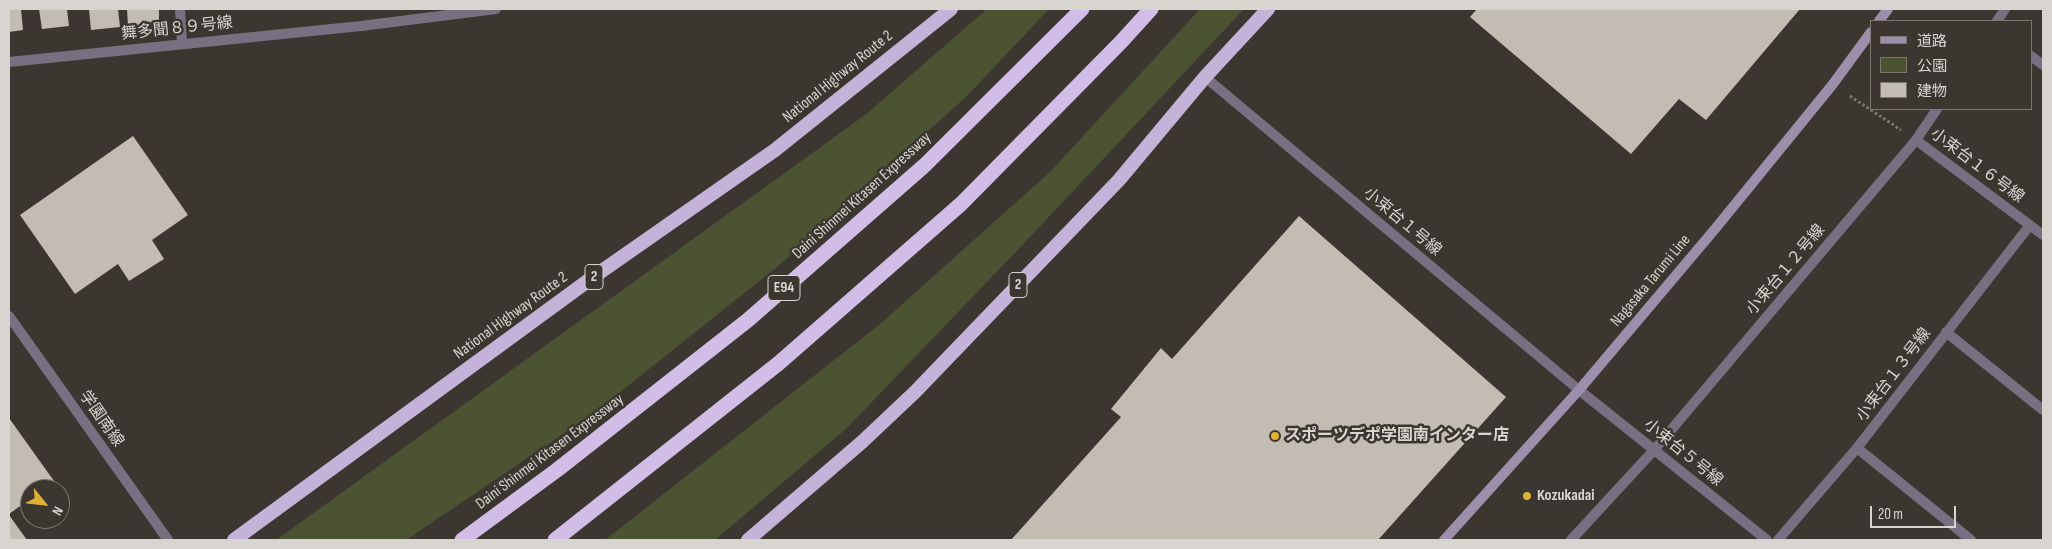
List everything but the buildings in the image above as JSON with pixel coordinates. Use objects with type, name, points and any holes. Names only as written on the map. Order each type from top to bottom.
[{"type":"highway","name":"National Highway Route 2","points":[[234,540],[589,280],[775,150],[951,9]]},
{"type":"highway","name":"Daini Shinmei Kitasen Expressway","points":[[462,540],[557,470],[748,320],[918,171],[1082,9]]},
{"type":"highway","points":[[555,540],[779,363],[961,204],[1121,42],[1151,9]]},
{"type":"highway","name":"2","points":[[748,540],[862,442],[915,392],[1119,180],[1205,77],[1268,9]]},
{"type":"highway","points":[[453,540],[557,470]]},
{"type":"main road","points":[[1880,20],[1888,9]]},
{"type":"main road","name":"Nagasaka Tarumi Line","points":[[1444,540],[1579,390],[1715,229],[1833,84],[1870,33]]},
{"type":"street","points":[[180,9],[182,44]]},
{"type":"street","name":"舞多聞８９号線","points":[[9,62],[361,26],[496,9]]},
{"type":"street","points":[[1998,20],[2005,9]]},
{"type":"street","points":[[2032,57],[2043,65]]},
{"type":"street","name":"小束台１号線","points":[[1205,77],[1579,390]]},
{"type":"street","name":"小束台１２号線","points":[[1571,540],[1655,449],[1916,140],[1936,110]]},
{"type":"street","name":"小束台１６号線","points":[[1916,140],[2043,235]]},
{"type":"street","name":"小束台１３号線","points":[[1778,540],[1857,448],[2030,225]]},
{"type":"street","name":"学園南線","points":[[9,316],[168,540]]},
{"type":"street","points":[[1946,332],[2043,410]]},
{"type":"street","name":"小束台５号線","points":[[1579,390],[1768,540]]},
{"type":"street","points":[[1857,448],[1971,540]]},
{"type":"path","points":[[1833,84],[1870,109]]},
{"type":"path","points":[[1872,110],[1916,140]]},
{"type":"green space","points":[[987,9],[1049,9],[966,97],[777,267],[590,416],[406,540],[276,540],[865,115]]},
{"type":"green space","points":[[1200,9],[1244,9],[847,428],[715,540],[605,540],[880,324],[1051,171]]},
{"type":"place","name":"スポーツデポ学園南インター店","points":[[1275,436]]},
{"type":"place","name":"Kozukadai","points":[[1527,496]]}]
